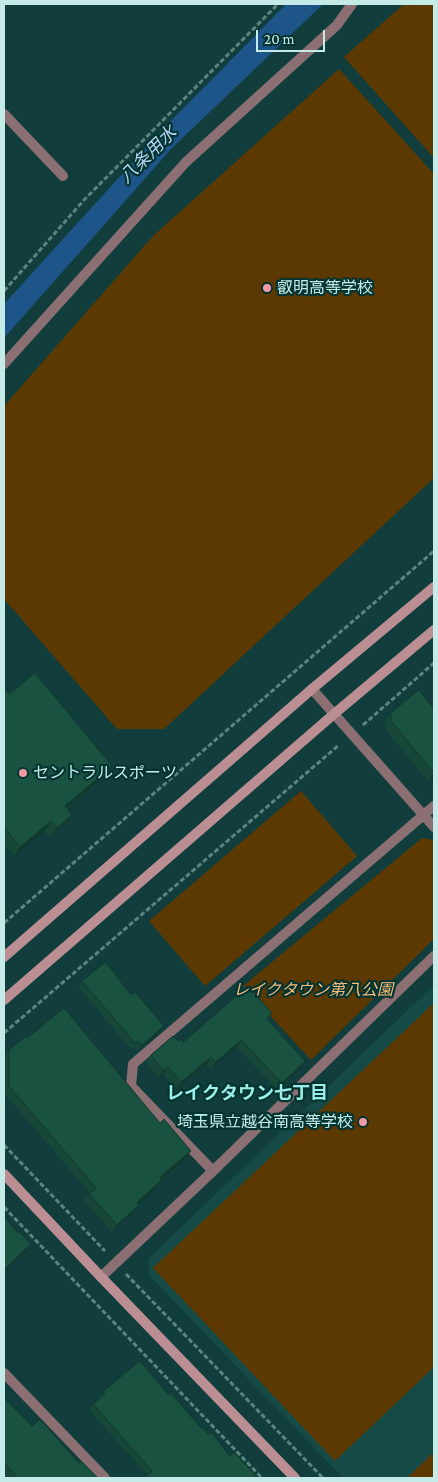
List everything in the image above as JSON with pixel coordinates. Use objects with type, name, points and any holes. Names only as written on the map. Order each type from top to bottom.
[{"type":"street","points":[[4,364],[186,162],[337,25],[352,4]]},
{"type":"street","points":[[4,114],[63,176]]},
{"type":"street","points":[[4,957],[312,689],[434,587]]},
{"type":"street","points":[[4,1000],[334,714],[434,630]]},
{"type":"street","points":[[312,689],[434,827]]},
{"type":"street","points":[[213,1171],[131,1086],[133,1064],[434,806]]},
{"type":"street","points":[[101,1277],[434,956]]},
{"type":"street","points":[[4,1174],[295,1478]]},
{"type":"street","points":[[4,1373],[105,1478]]},
{"type":"path","points":[[4,291],[84,200],[278,4]]},
{"type":"path","points":[[4,923],[434,551]]},
{"type":"path","points":[[4,1033],[434,663]]},
{"type":"path","points":[[4,1145],[323,1478]]},
{"type":"path","points":[[4,1207],[262,1478]]},
{"type":"shaded area","name":"埼玉県立越谷南高等学校","points":[[434,985],[434,1478],[343,1478],[149,1275],[148,1259]]},
{"type":"green space","points":[[404,4],[434,4],[434,158],[344,57]]},
{"type":"green space","name":"叡明高等学校","points":[[339,69],[434,174],[434,478],[164,729],[117,729],[4,599],[4,406],[153,236]]},
{"type":"green space","points":[[301,791],[357,856],[205,986],[149,921]]},
{"type":"green space","name":"レイクタウン第八公園","points":[[422,838],[434,840],[434,939],[311,1060],[243,986]]},
{"type":"green space","name":"埼玉県立越谷南高等学校","points":[[434,1003],[434,1367],[335,1461],[153,1268]]},
{"type":"green space","points":[[434,1452],[434,1478],[407,1478]]},
{"type":"water","name":"八条用水","points":[[286,4],[323,4],[172,148],[4,338],[4,304],[162,130]]},
{"type":"building","points":[[35,673],[112,766],[65,806],[72,815],[57,828],[51,821],[20,847],[4,827],[4,688],[9,694]]},
{"type":"building","points":[[419,690],[434,709],[434,773],[390,720],[392,717],[390,714]]},
{"type":"building","points":[[106,962],[131,995],[135,992],[164,1026],[142,1045],[138,1041],[135,1043],[82,981]]},
{"type":"building","points":[[248,986],[272,1013],[266,1018],[305,1061],[282,1083],[241,1040],[216,1062],[211,1057],[181,1082],[168,1067],[163,1071],[151,1055],[173,1036],[178,1041],[181,1039],[183,1042]]},
{"type":"building","points":[[64,1008],[160,1123],[164,1119],[191,1151],[160,1177],[162,1180],[137,1202],[139,1205],[117,1225],[89,1194],[96,1188],[9,1086],[9,1050]]},
{"type":"building","points":[[4,1217],[31,1244],[4,1270]]},
{"type":"building","points":[[140,1361],[201,1428],[208,1434],[211,1432],[230,1456],[234,1452],[258,1478],[149,1478],[147,1475],[152,1471],[93,1404],[105,1394],[103,1392]]},
{"type":"building","points":[[4,1398],[32,1426],[40,1419],[79,1463],[81,1461],[98,1478],[18,1478],[4,1463]]},
{"type":"place","name":"叡明高等学校","points":[[267,288]]},
{"type":"place","name":"セントラルスポーツ","points":[[23,773]]},
{"type":"place","name":"埼玉県立越谷南高等学校","points":[[363,1122]]},
{"type":"district","name":"レイクタウン七丁目","points":[[247,1093]]}]
